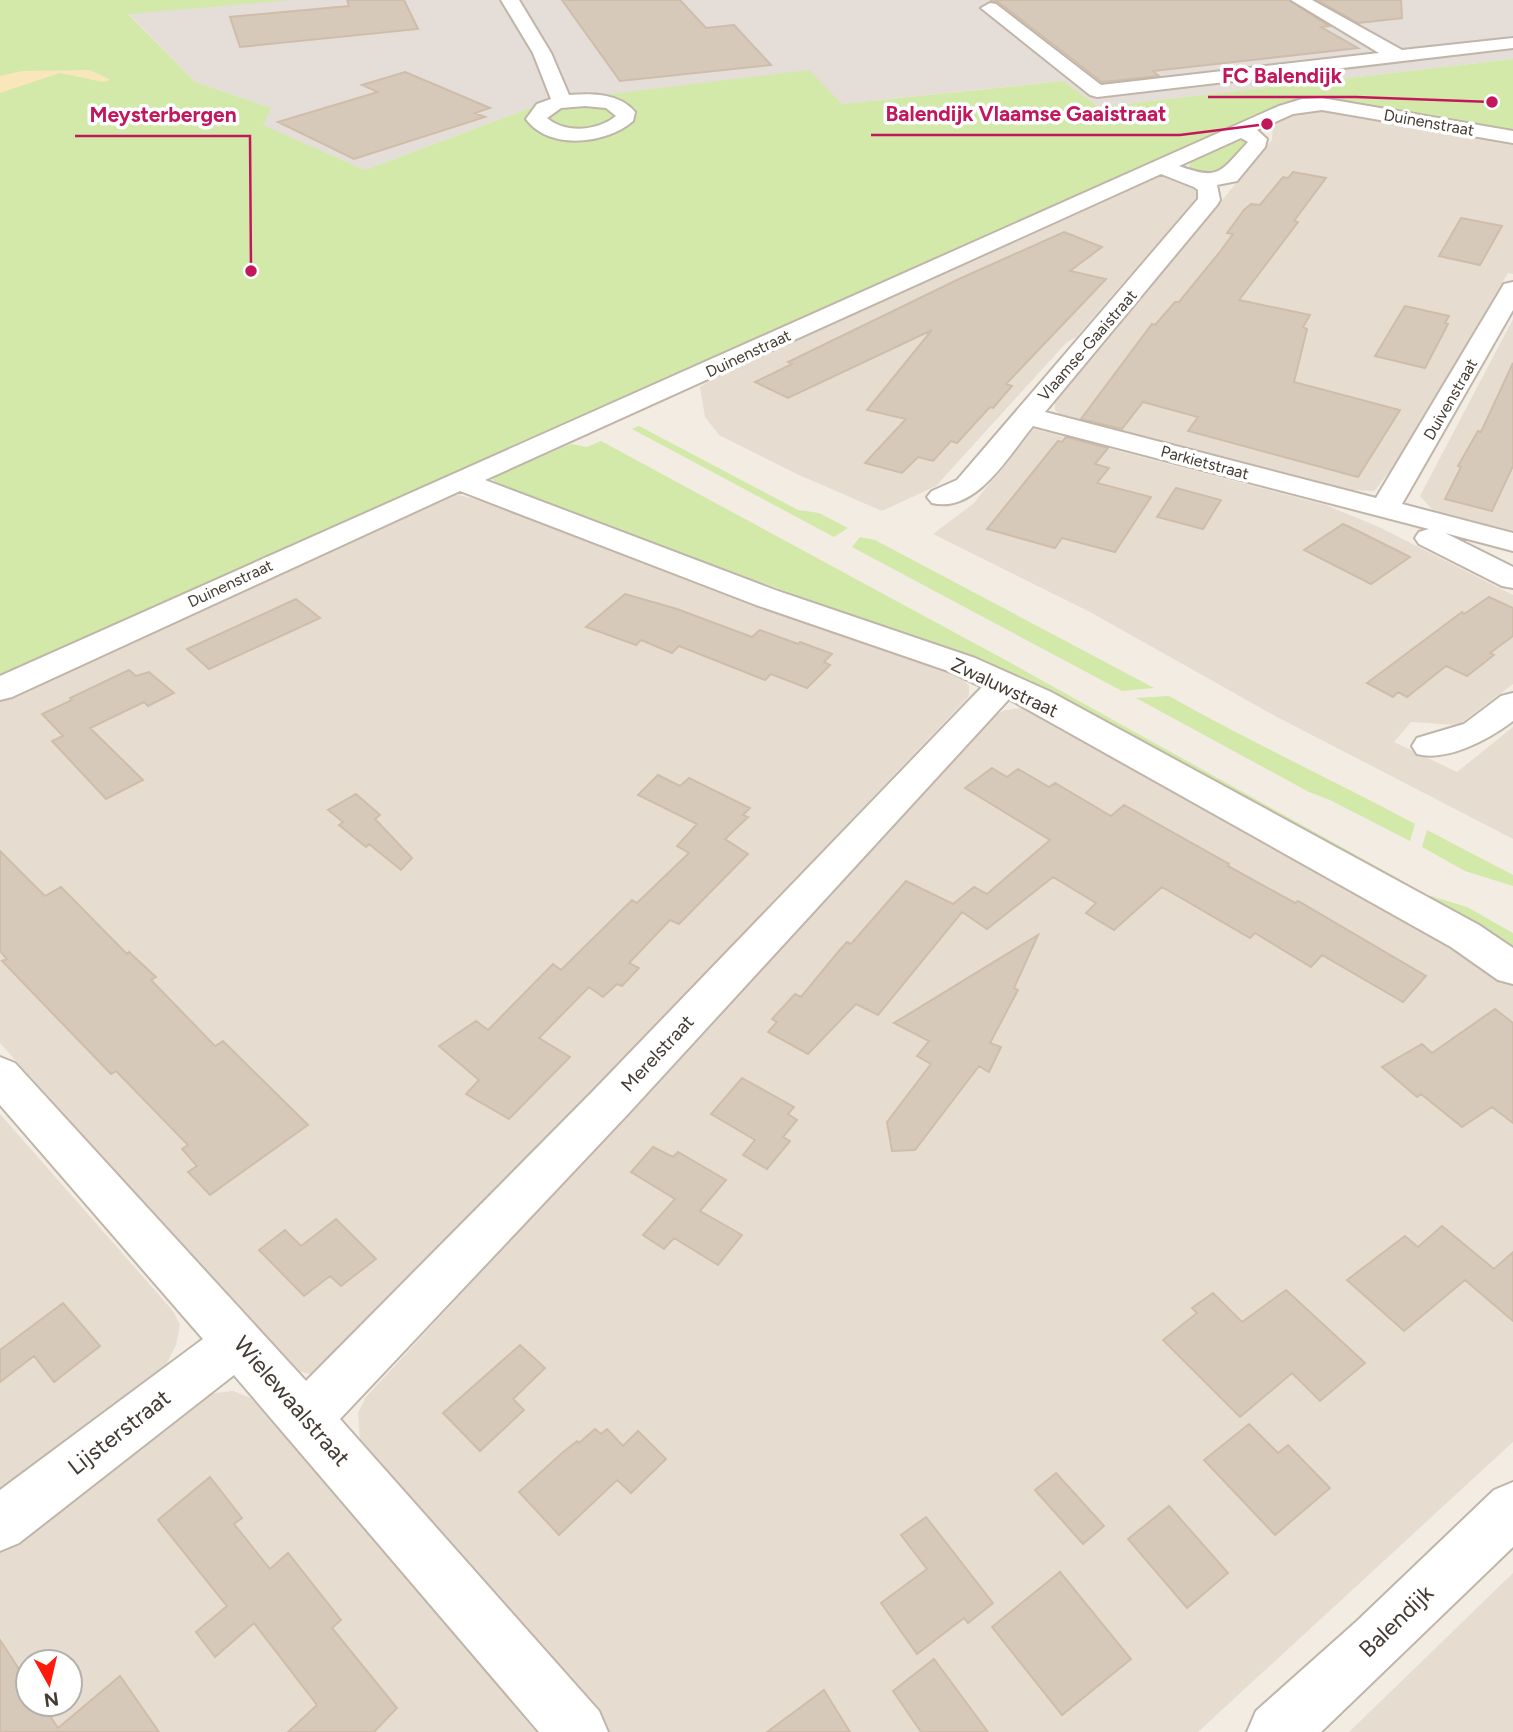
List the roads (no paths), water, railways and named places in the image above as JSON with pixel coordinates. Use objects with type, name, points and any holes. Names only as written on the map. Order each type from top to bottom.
[{"type":"street","points":[[510,0],[542,53],[562,102]]},
{"type":"street","points":[[1300,0],[1400,57]]},
{"type":"street","points":[[990,8],[1097,92],[1513,43]]},
{"type":"street","points":[[542,53],[559,68],[585,100]]},
{"type":"street","points":[[585,100],[611,103],[625,112],[626,117],[613,127],[586,133],[556,131],[538,123],[536,115],[540,111],[562,102],[585,100]]},
{"type":"street","name":"Duinenstraat","points":[[0,689],[370,519],[461,481],[1302,105],[1322,104],[1513,137]]},
{"type":"street","points":[[1161,167],[1202,182],[1229,176],[1258,143],[1257,139],[1244,130]]},
{"type":"street","name":"Vlaamse-Gaaistraat","points":[[942,497],[967,486],[1131,295],[1209,200],[1209,189],[1202,182]]},
{"type":"street","name":"Duivenstraat","points":[[1384,509],[1513,289]]},
{"type":"street","name":"Parkietstraat","points":[[1026,416],[1513,542]]},
{"type":"street","name":"Zwaluwstraat","points":[[461,481],[767,598],[963,665],[1039,700],[1465,936],[1513,969]]},
{"type":"street","name":"Parkietstraat","points":[[1384,509],[1417,532],[1513,579]]},
{"type":"street","name":"Merelstraat","points":[[306,1418],[611,1102],[1004,684]]},
{"type":"street","points":[[1430,746],[1476,732],[1513,704]]},
{"type":"street","name":"Wielewaalstraat","points":[[0,1075],[239,1341],[578,1732]]},
{"type":"street","name":"Lijsterstraat","points":[[0,1524],[239,1341]]},
{"type":"street","name":"Balendijk","points":[[1277,1732],[1513,1509]]},
{"type":"place","name":"FC Balendijk","points":[[1492,102]]},
{"type":"place","name":"Balendijk Vlaamse Gaaistraat","points":[[1267,124]]},
{"type":"place","name":"Meysterbergen","points":[[251,271]]}]
